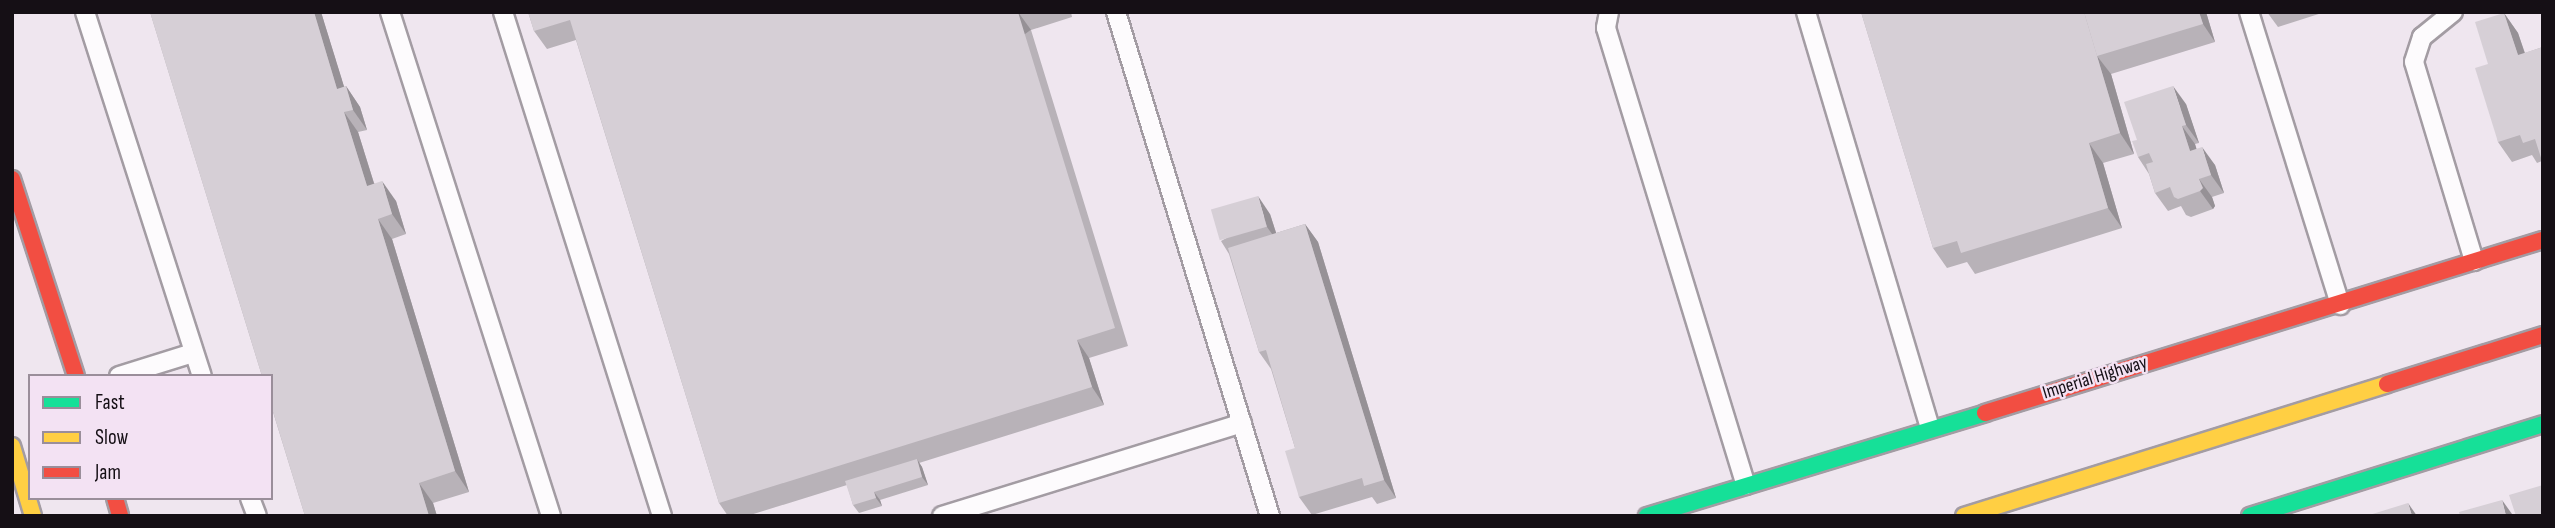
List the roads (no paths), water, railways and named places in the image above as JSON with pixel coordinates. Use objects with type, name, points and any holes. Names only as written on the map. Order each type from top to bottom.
[{"type":"main road","points":[[12,178],[75,374]]},
{"type":"main road","name":"Imperial Highway","points":[[1647,516],[2340,305],[2543,240]]},
{"type":"main road","points":[[1964,516],[2543,335]]},
{"type":"main road","points":[[2250,516],[2543,424]]},
{"type":"main road","points":[[12,446],[28,499]]},
{"type":"lane","points":[[85,12],[201,374]]},
{"type":"lane","points":[[390,12],[551,516]]},
{"type":"lane","points":[[503,12],[663,516]]},
{"type":"lane","points":[[1116,12],[1270,516]]},
{"type":"lane","points":[[1609,12],[1606,28],[1746,485]]},
{"type":"lane","points":[[1806,12],[1930,428]]},
{"type":"lane","points":[[2249,12],[2340,305]]},
{"type":"lane","points":[[2453,12],[2422,37],[2414,62],[2474,261]]},
{"type":"lane","points":[[125,374],[193,353]]},
{"type":"lane","points":[[942,516],[1242,423]]}]
